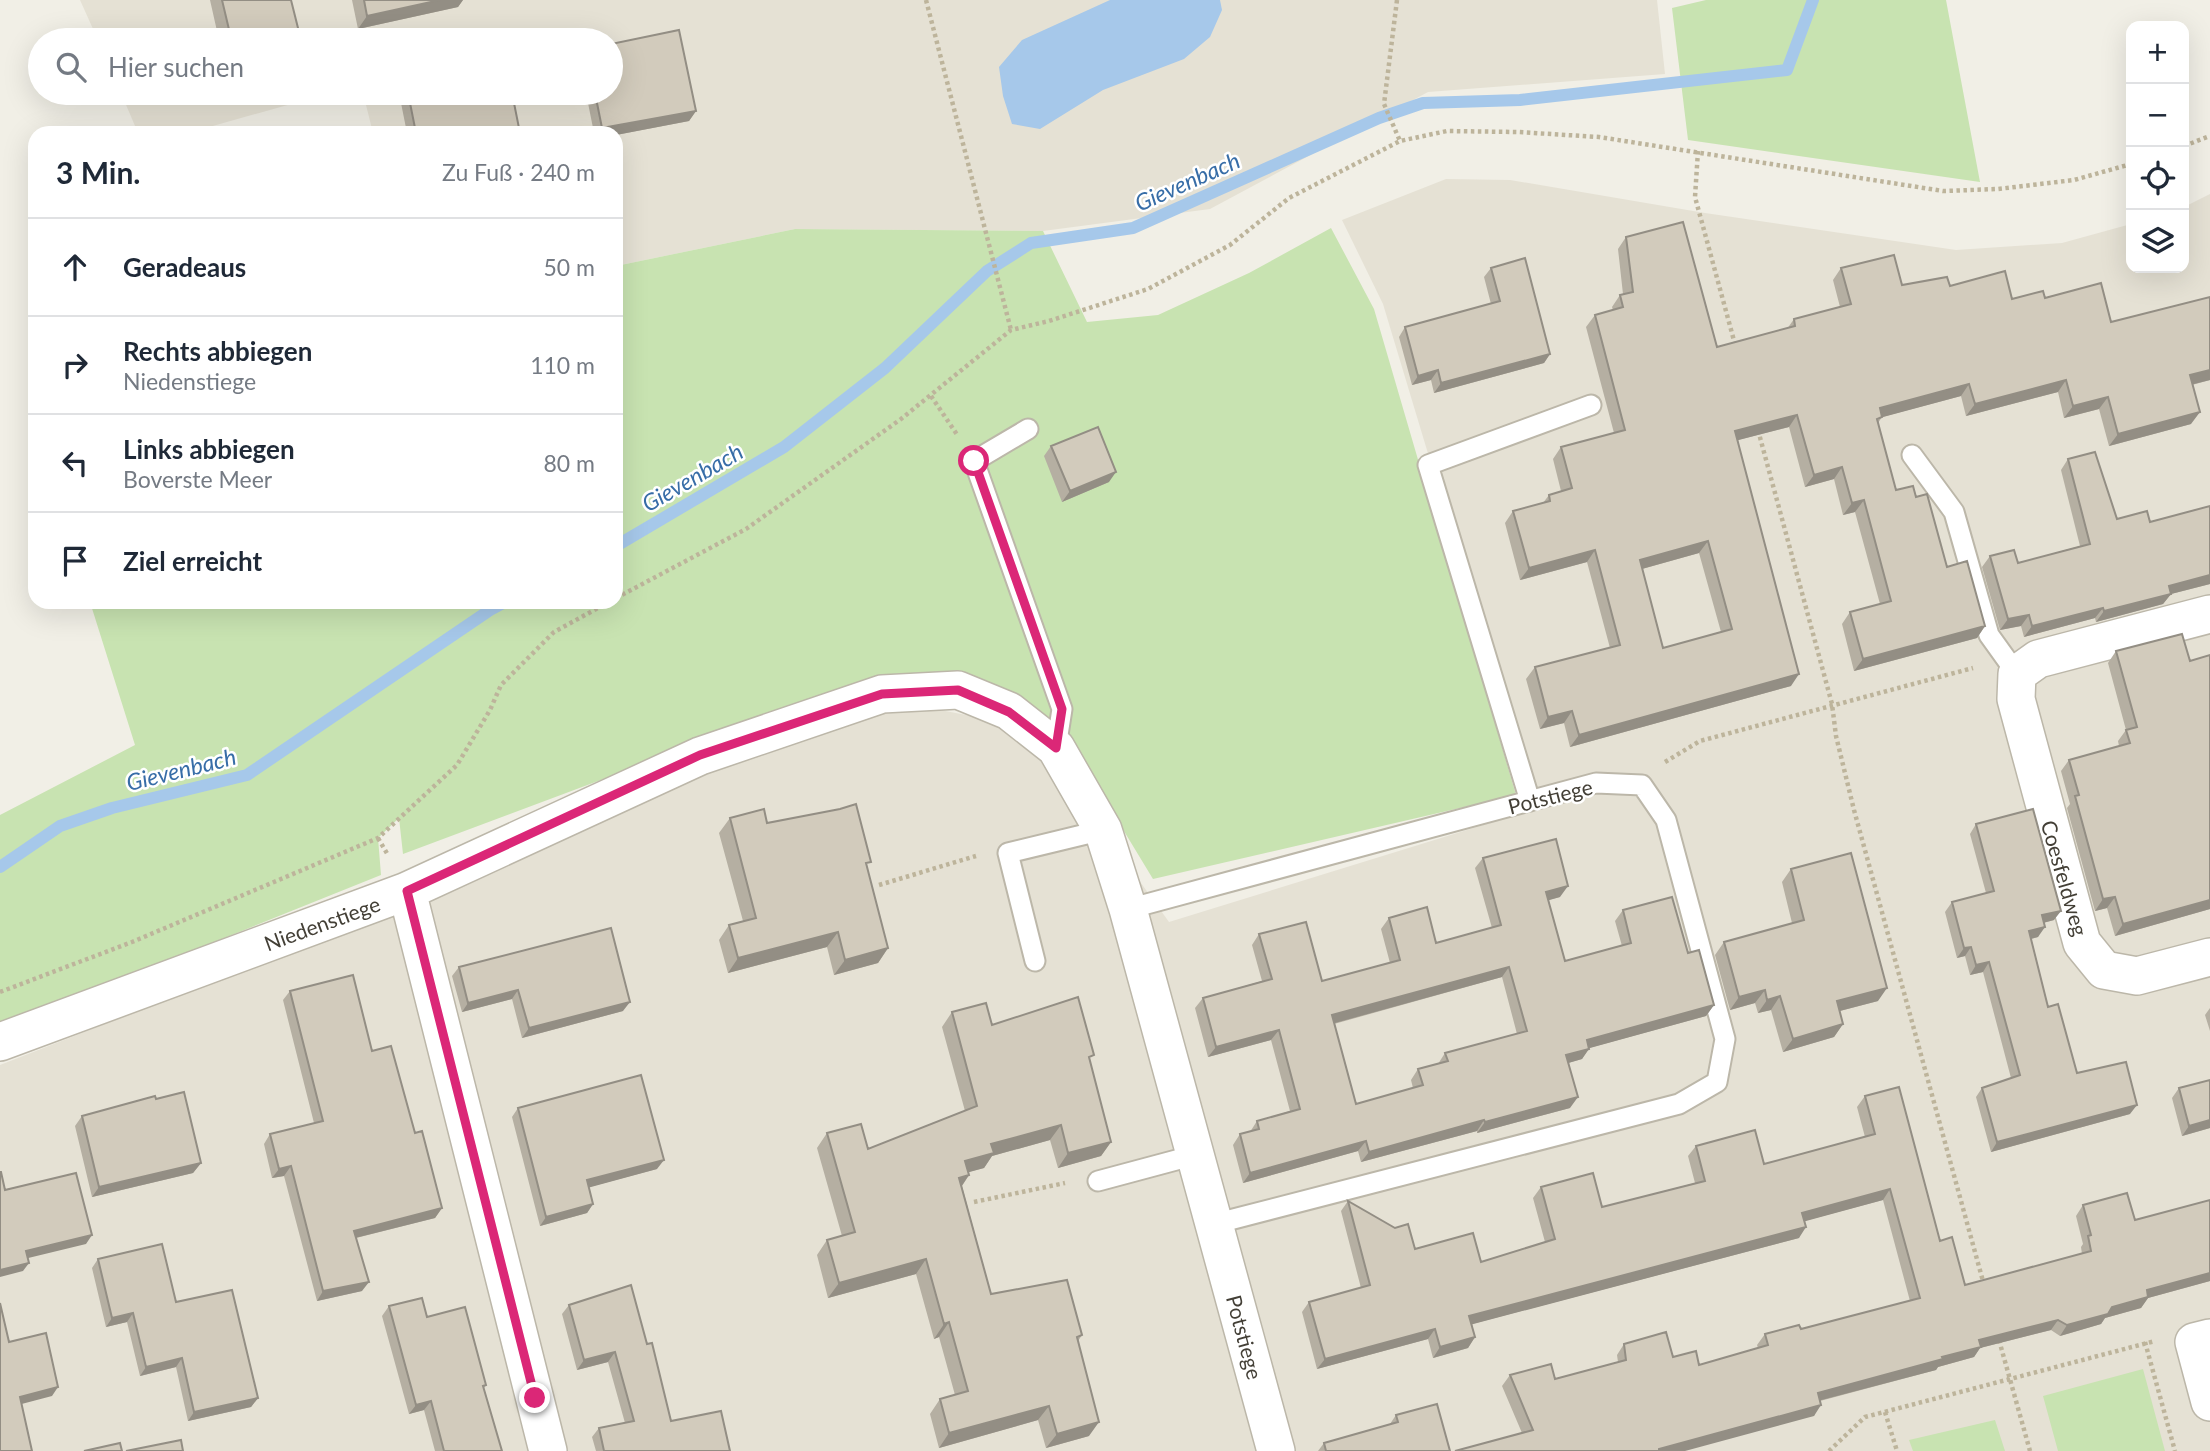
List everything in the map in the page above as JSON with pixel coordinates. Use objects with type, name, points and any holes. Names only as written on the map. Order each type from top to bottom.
[{"type":"street","points":[[2017,674],[2038,659],[2210,614]]},
{"type":"street","name":"Coesfeldweg","points":[[2017,674],[2016,699],[2082,943],[2104,970],[2137,976],[2210,957]]},
{"type":"street","name":"Niedenstiege","points":[[0,1042],[407,891],[700,755],[882,694],[958,690],[1009,712],[1056,748],[1103,830],[1128,909]]},
{"type":"street","points":[[407,891],[548,1451]]},
{"type":"street","name":"Potstiege","points":[[1128,909],[1276,1451]]},
{"type":"street","points":[[2202,1340],[2210,1402]]},
{"type":"lane","points":[[1530,801],[1428,465],[1591,405]]},
{"type":"lane","points":[[1028,429],[974,461],[1062,709],[1056,748]]},
{"type":"lane","points":[[1912,455],[1954,512],[1989,635],[2017,674]]},
{"type":"lane","name":"Potstiege","points":[[1128,909],[1596,783],[1642,785]]},
{"type":"lane","points":[[1214,1224],[1679,1104],[1717,1082],[1725,1039],[1666,820],[1642,785]]},
{"type":"lane","points":[[1035,961],[1008,853],[1103,830]]},
{"type":"lane","points":[[1098,1181],[1195,1155]]},
{"type":"path","points":[[926,0],[1011,330]]},
{"type":"path","points":[[1397,0],[1384,104],[1400,141]]},
{"type":"path","points":[[623,594],[746,529],[931,396],[1011,330],[1049,321],[1148,289],[1230,245],[1289,198],[1400,141],[1447,131],[1599,137],[1943,191],[1998,189],[2074,180],[2126,165]]},
{"type":"path","points":[[2189,144],[2210,136]]},
{"type":"path","points":[[1698,151],[1695,197],[1738,357]]},
{"type":"path","points":[[931,396],[974,461]]},
{"type":"path","points":[[1756,424],[1832,704],[1836,736],[1854,810],[1984,1287]]},
{"type":"path","points":[[0,992],[132,942],[378,838],[457,765],[501,685],[554,632],[596,609]]},
{"type":"path","points":[[1642,785],[1668,759],[1700,741],[1983,665],[2017,674]]},
{"type":"path","points":[[879,886],[979,855],[1008,853]]},
{"type":"path","points":[[974,1202],[1077,1181],[1098,1181]]},
{"type":"path","points":[[1995,1327],[2030,1451]]},
{"type":"path","points":[[1829,1451],[1865,1417],[2145,1342],[2202,1340]]},
{"type":"path","points":[[2145,1342],[2175,1451]]},
{"type":"path","points":[[1885,1412],[1897,1451]]},
{"type":"shaded area","points":[[80,0],[1657,0],[1665,74],[1428,92],[1210,209],[1043,231],[795,229],[623,265],[623,126],[371,126],[366,105],[623,105],[623,28],[93,28]]},
{"type":"shaded area","points":[[126,105],[287,105],[213,126],[135,126]]},
{"type":"shaded area","points":[[1446,179],[1510,180],[1705,213],[1956,250],[2062,243],[2126,225],[2126,273],[2189,273],[2189,204],[2210,194],[2210,1451],[0,1451],[0,1065],[425,899],[716,770],[909,704],[987,719],[1052,759],[1169,922],[1535,809],[1383,304],[1342,220]]},
{"type":"green space","points":[[1706,0],[1946,0],[1980,182],[1688,140],[1672,8]]},
{"type":"green space","points":[[1331,228],[1374,309],[1516,795],[1153,879],[1070,742],[961,679],[697,744],[403,854],[399,818],[378,838],[381,875],[0,1026],[0,815],[135,745],[92,609],[623,609],[623,265],[795,229],[1043,231],[1087,322],[1158,315],[1249,273]]},
{"type":"green space","points":[[2143,1369],[2165,1451],[2058,1451],[2043,1396]]},
{"type":"green space","points":[[1995,1420],[2005,1451],[1913,1451],[1909,1440]]},
{"type":"water","points":[[1110,0],[1220,0],[1222,10],[1210,37],[1184,59],[1103,90],[1040,129],[1012,124],[1003,96],[999,67],[1022,40]]},
{"type":"building","points":[[222,0],[291,0],[298,28],[229,28]]},
{"type":"building","points":[[364,0],[440,0],[367,16]]},
{"type":"building","points":[[679,30],[696,111],[602,126],[597,105],[623,105],[623,42]]},
{"type":"building","points":[[410,105],[514,105],[519,126],[415,126]]},
{"type":"building","points":[[1683,222],[1717,347],[1795,326],[1794,319],[1851,304],[1841,268],[1894,255],[1902,285],[1947,277],[1950,286],[2005,271],[2012,299],[2043,291],[2045,298],[2101,283],[2111,322],[2210,297],[2210,370],[2190,375],[2200,412],[2118,434],[2108,397],[2073,406],[2066,380],[1975,404],[1969,384],[1880,408],[1882,417],[1877,419],[1896,490],[1913,486],[1916,497],[1927,494],[1947,567],[1967,561],[1985,626],[1863,659],[1850,612],[1891,601],[1864,500],[1852,503],[1842,467],[1814,475],[1797,415],[1735,431],[1799,674],[1579,735],[1572,711],[1548,717],[1535,667],[1620,645],[1595,550],[1529,568],[1513,511],[1550,501],[1549,495],[1572,488],[1561,447],[1625,430],[1595,315],[1623,307],[1620,295],[1633,292],[1626,237]],"holes":[[[1708,541],[1732,629],[1663,648],[1640,560]]]},
{"type":"building","points":[[1525,258],[1550,354],[1441,383],[1438,370],[1418,376],[1405,327],[1500,301],[1491,268]]},
{"type":"building","points":[[1098,427],[1116,472],[1070,491],[1051,446]]},
{"type":"building","points":[[2095,452],[2117,519],[2147,511],[2150,522],[2210,506],[2210,575],[2169,586],[2171,594],[2104,611],[2103,608],[2032,626],[2029,615],[2008,619],[1990,556],[2014,550],[2018,563],[2090,544],[2068,459]]},
{"type":"building","points":[[2182,634],[2190,661],[2210,655],[2210,900],[2123,924],[2115,897],[2103,899],[2075,796],[2079,795],[2069,760],[2130,743],[2126,730],[2137,727],[2116,651]]},
{"type":"building","points":[[856,804],[871,862],[866,863],[888,948],[845,960],[838,932],[738,958],[729,925],[756,918],[730,818],[764,809],[767,823]]},
{"type":"building","points":[[2033,809],[2061,911],[2042,915],[2045,927],[2029,931],[2048,1007],[2058,1004],[2077,1073],[2126,1062],[2137,1105],[1997,1142],[1982,1088],[2020,1075],[1989,962],[1976,965],[1971,947],[1964,948],[1952,902],[1994,891],[1976,824]]},
{"type":"building","points":[[1556,839],[1568,886],[1546,892],[1565,961],[1631,943],[1623,910],[1672,897],[1688,953],[1699,950],[1714,1005],[1587,1040],[1589,1049],[1566,1055],[1578,1097],[1369,1152],[1366,1141],[1250,1173],[1240,1134],[1259,1129],[1257,1121],[1300,1109],[1279,1030],[1216,1047],[1203,998],[1272,979],[1259,934],[1306,922],[1322,981],[1400,960],[1389,918],[1427,907],[1436,943],[1501,925],[1483,858]],"holes":[[[1509,967],[1527,1031],[1445,1053],[1448,1061],[1418,1069],[1423,1085],[1356,1104],[1332,1015]]]},
{"type":"building","points":[[1851,853],[1887,988],[1837,1001],[1843,1024],[1793,1039],[1780,996],[1767,1000],[1765,990],[1739,997],[1724,942],[1804,920],[1791,869]]},
{"type":"building","points":[[611,928],[630,1002],[529,1028],[518,990],[468,1003],[459,967]]},
{"type":"building","points":[[353,975],[372,1051],[391,1046],[415,1133],[422,1131],[442,1208],[354,1231],[369,1282],[323,1291],[291,1166],[279,1169],[270,1134],[323,1121],[290,991]]},
{"type":"building","points":[[1078,997],[1094,1055],[1089,1057],[1111,1142],[1068,1153],[1061,1125],[991,1144],[994,1153],[965,1161],[969,1175],[959,1178],[991,1294],[1067,1280],[1082,1335],[1077,1337],[1099,1422],[1057,1434],[1049,1406],[949,1433],[940,1399],[968,1391],[949,1322],[944,1324],[926,1259],[839,1283],[827,1240],[855,1232],[827,1133],[861,1124],[868,1149],[977,1106],[952,1012],[986,1003],[992,1025]]},
{"type":"building","points":[[641,1075],[664,1160],[587,1180],[593,1204],[546,1217],[518,1108]]},
{"type":"building","points":[[2210,1080],[2210,1120],[2189,1126],[2179,1088]]},
{"type":"building","points":[[1899,1087],[1940,1241],[1952,1237],[1965,1285],[2091,1251],[2088,1236],[2091,1235],[2083,1205],[2127,1193],[2135,1220],[2210,1200],[2210,1273],[2147,1290],[2148,1297],[2112,1307],[2108,1314],[2067,1325],[2058,1320],[1979,1340],[1981,1347],[1818,1393],[1821,1405],[1659,1451],[1455,1451],[1533,1430],[1510,1375],[1551,1364],[1555,1379],[1626,1360],[1624,1344],[1666,1332],[1673,1357],[1696,1351],[1699,1365],[1768,1345],[1765,1334],[1799,1325],[1801,1329],[1920,1298],[1890,1189],[1802,1213],[1806,1227],[1469,1316],[1475,1337],[1440,1347],[1435,1329],[1325,1359],[1309,1302],[1370,1285],[1348,1201],[1395,1228],[1408,1224],[1415,1249],[1473,1233],[1481,1262],[1555,1239],[1541,1187],[1593,1173],[1602,1207],[1705,1181],[1696,1146],[1755,1130],[1764,1164],[1875,1134],[1865,1096]]},
{"type":"building","points":[[184,1092],[201,1163],[99,1187],[82,1116],[155,1096],[156,1099]]},
{"type":"building","points":[[0,1172],[5,1190],[76,1173],[92,1235],[26,1251],[29,1263],[0,1270]]},
{"type":"building","points":[[162,1244],[176,1302],[232,1290],[258,1398],[194,1412],[182,1358],[146,1367],[133,1313],[112,1318],[98,1259]]},
{"type":"building","points":[[631,1285],[647,1344],[652,1343],[671,1421],[721,1411],[730,1451],[604,1451],[599,1428],[634,1421],[615,1352],[584,1360],[569,1305]]},
{"type":"building","points":[[422,1298],[427,1317],[465,1307],[486,1385],[483,1386],[502,1451],[444,1451],[431,1401],[416,1405],[389,1306]]},
{"type":"building","points":[[0,1303],[9,1342],[46,1333],[58,1387],[20,1397],[32,1451],[0,1451]]},
{"type":"building","points":[[1437,1404],[1450,1451],[1326,1451],[1324,1443],[1398,1422],[1396,1415]]},
{"type":"building","points":[[181,1440],[183,1451],[126,1451]]},
{"type":"building","points":[[120,1443],[122,1451],[84,1451]]},
{"type":"waterway","name":"Gievenbach","points":[[623,542],[784,447],[885,368],[987,271],[1031,243],[1133,228],[1379,118],[1423,103],[1520,100],[1787,70],[1813,0]]},
{"type":"waterway","name":"Gievenbach","points":[[0,867],[60,826],[112,808],[247,775],[492,609]]},
{"type":"route","points":[[535,1398],[407,891],[700,755],[882,694],[958,690],[1009,712],[1056,748],[1062,709],[974,461]]}]
